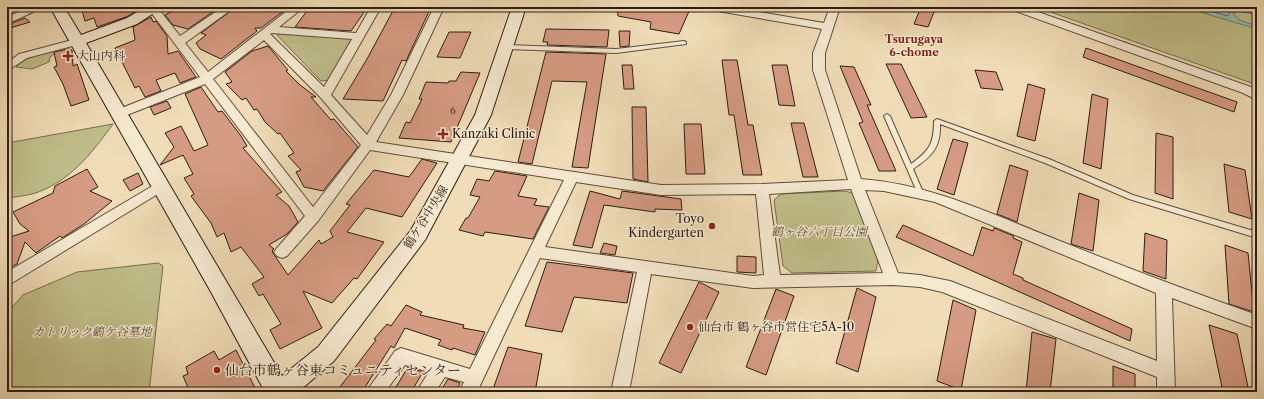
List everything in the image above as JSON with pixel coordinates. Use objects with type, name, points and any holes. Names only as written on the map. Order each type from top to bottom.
[{"type":"street","points":[[7,21],[28,12],[22,7]]},
{"type":"street","points":[[57,7],[279,392]]},
{"type":"street","points":[[179,42],[230,7]]},
{"type":"street","points":[[118,114],[206,79],[299,7]]},
{"type":"street","points":[[325,95],[376,7]]},
{"type":"street","points":[[282,252],[313,217],[368,145],[391,105],[439,7]]},
{"type":"street","name":"鶴ケ谷中央線","points":[[279,392],[326,354],[418,235],[460,160],[483,115],[519,7]]},
{"type":"street","points":[[712,7],[732,9],[827,27]]},
{"type":"street","points":[[835,7],[819,53],[819,70],[856,184],[893,279]]},
{"type":"street","points":[[1014,7],[1247,90],[1257,96]]},
{"type":"street","points":[[7,68],[23,56],[76,42],[132,21],[153,8],[313,217]]},
{"type":"street","points":[[267,32],[359,36]]},
{"type":"street","points":[[267,32],[325,95],[368,145],[661,190],[762,189],[856,184],[884,186],[920,192],[1164,289],[1257,322]]},
{"type":"street","points":[[375,392],[401,356],[441,368],[471,385],[572,177]]},
{"type":"street","points":[[7,280],[161,186]]},
{"type":"street","points":[[762,189],[773,282]]},
{"type":"street","points":[[536,252],[753,282],[893,279],[920,281],[944,286],[1165,372]]},
{"type":"street","points":[[620,392],[645,268]]},
{"type":"street","points":[[1164,289],[1166,392]]},
{"type":"street","points":[[425,392],[441,368]]},
{"type":"lane","points":[[506,47],[616,51],[684,43]]},
{"type":"lane","points":[[887,116],[920,192]]},
{"type":"lane","points":[[910,168],[928,155],[934,146],[938,135],[937,121],[1047,161],[1131,197],[1257,235]]},
{"type":"green space","points":[[1036,7],[1257,7],[1257,85]]},
{"type":"green space","points":[[281,32],[355,37],[331,80],[321,81],[277,35]]},
{"type":"green space","points":[[59,50],[50,57],[49,62],[32,69],[16,67],[20,63],[30,58]]},
{"type":"green space","points":[[113,124],[88,156],[57,183],[32,194],[7,198],[7,143]]},
{"type":"green space","name":"鶴ヶ谷六丁目公園","points":[[844,191],[853,193],[878,259],[876,271],[792,273],[783,266],[774,200],[781,194]]},
{"type":"green space","name":"カトリック鶴ケ谷墓地","points":[[158,263],[163,266],[149,392],[7,392],[7,313],[23,295],[77,272]]},
{"type":"water","points":[[1183,7],[1257,7],[1257,15],[1238,11],[1233,13],[1239,20],[1257,26],[1257,29]]},
{"type":"building","points":[[81,7],[143,7],[126,17],[97,27],[94,18],[85,21]]},
{"type":"building","points":[[180,7],[220,7],[188,29],[173,25],[165,15]]},
{"type":"building","points":[[236,7],[289,7],[261,28],[255,28],[257,31],[221,59],[200,49],[196,43],[206,35],[201,33]]},
{"type":"building","points":[[310,7],[365,11],[351,31],[295,27]]},
{"type":"building","points":[[395,7],[431,7],[406,61],[402,60],[383,101],[343,99],[367,59]]},
{"type":"building","points":[[617,7],[680,7],[690,9],[679,34],[650,29],[651,22],[618,16]]},
{"type":"building","points":[[921,7],[936,7],[928,27],[914,24]]},
{"type":"building","points":[[151,17],[153,22],[156,21],[167,36],[168,54],[178,51],[196,77],[180,83],[175,73],[156,80],[161,91],[145,97],[139,86],[135,88],[115,48],[135,40],[133,27]]},
{"type":"building","points":[[25,18],[30,22],[7,29],[7,25]]},
{"type":"building","points":[[546,29],[609,30],[607,47],[547,45],[548,42],[543,42]]},
{"type":"building","points":[[619,31],[630,31],[629,46],[620,47]]},
{"type":"building","points":[[449,32],[471,32],[460,58],[437,57]]},
{"type":"building","points":[[268,46],[288,70],[286,71],[300,85],[316,97],[311,97],[331,120],[334,119],[358,147],[323,191],[304,187],[296,172],[301,170],[288,156],[294,153],[280,133],[278,134],[265,122],[257,109],[254,110],[246,98],[242,100],[226,84],[232,82],[225,72],[252,51]]},
{"type":"building","points":[[1086,48],[1237,102],[1234,112],[1083,57]]},
{"type":"building","points":[[68,49],[72,50],[73,66],[77,64],[89,100],[71,106],[63,84],[54,67],[57,66],[54,52]]},
{"type":"building","points":[[546,52],[606,54],[588,168],[572,167],[587,82],[552,81],[532,164],[518,162]]},
{"type":"building","points":[[722,60],[737,60],[748,125],[753,125],[762,175],[743,175],[734,115],[729,115]]},
{"type":"building","points":[[886,64],[901,64],[927,117],[911,118]]},
{"type":"building","points":[[622,65],[632,65],[634,89],[624,89]]},
{"type":"building","points":[[772,65],[787,65],[795,106],[779,105]]},
{"type":"building","points":[[840,66],[854,67],[871,105],[867,105],[896,171],[879,171],[859,123],[863,122]]},
{"type":"building","points":[[975,70],[996,72],[1003,90],[981,88]]},
{"type":"building","points":[[461,72],[480,73],[451,142],[399,138],[406,122],[410,123],[422,99],[419,99],[426,82],[448,83],[449,81],[456,81]]},
{"type":"building","points":[[1028,84],[1045,89],[1035,141],[1017,136]]},
{"type":"building","points":[[201,87],[218,112],[222,111],[241,136],[247,146],[243,148],[282,192],[276,195],[289,206],[298,222],[287,234],[269,245],[274,249],[272,250],[273,253],[288,275],[319,240],[321,244],[333,237],[330,231],[350,205],[346,204],[374,170],[409,177],[422,159],[437,163],[402,217],[366,208],[347,232],[384,242],[357,279],[354,278],[332,303],[303,291],[322,328],[280,349],[270,330],[281,324],[263,294],[259,296],[252,284],[264,277],[241,247],[231,252],[224,233],[217,237],[211,223],[191,196],[194,194],[184,178],[193,174],[183,155],[160,165],[174,147],[165,133],[181,126],[194,151],[208,145],[185,94]]},
{"type":"building","points":[[1092,94],[1108,99],[1101,169],[1083,163]]},
{"type":"building","points":[[167,101],[171,108],[154,115],[150,107]]},
{"type":"building","points":[[632,107],[646,107],[648,182],[633,179]]},
{"type":"building","points":[[791,123],[804,123],[818,177],[803,177]]},
{"type":"building","points":[[684,124],[701,124],[705,174],[686,174]]},
{"type":"building","points":[[1156,133],[1173,137],[1173,199],[1155,193]]},
{"type":"building","points":[[953,139],[968,143],[954,195],[937,189]]},
{"type":"building","points":[[1224,164],[1245,170],[1252,219],[1229,212]]},
{"type":"building","points":[[1010,165],[1028,171],[1017,222],[997,214]]},
{"type":"building","points":[[87,169],[98,187],[90,191],[112,201],[84,224],[62,238],[60,236],[36,253],[25,242],[17,264],[7,269],[7,238],[29,231],[20,224],[13,212],[53,193],[55,186]]},
{"type":"building","points":[[495,171],[527,176],[518,196],[537,199],[534,205],[549,207],[533,239],[485,232],[483,236],[459,230],[480,197],[470,195],[477,179],[489,181]]},
{"type":"building","points":[[138,173],[143,184],[130,191],[123,180]]},
{"type":"building","points":[[590,191],[620,199],[622,191],[681,199],[682,210],[655,209],[655,212],[604,205],[592,248],[573,245]]},
{"type":"building","points":[[1079,193],[1099,200],[1093,251],[1071,244]]},
{"type":"building","points":[[903,225],[973,256],[982,227],[993,231],[994,228],[1014,236],[1013,238],[1022,242],[1013,274],[1023,278],[1023,280],[1132,329],[1130,341],[896,237]]},
{"type":"building","points":[[1145,233],[1167,240],[1166,279],[1143,271]]},
{"type":"building","points":[[604,243],[617,246],[615,255],[600,253]]},
{"type":"building","points":[[1225,245],[1248,253],[1254,312],[1229,304]]},
{"type":"building","points":[[737,256],[756,257],[756,273],[737,272]]},
{"type":"building","points":[[547,262],[633,273],[627,303],[574,297],[562,332],[525,326]]},
{"type":"building","name":"仙台市 鶴ヶ谷市営住宅5A-10","points":[[699,282],[719,292],[681,373],[659,363]]},
{"type":"building","points":[[857,288],[876,297],[858,372],[836,363]]},
{"type":"building","points":[[776,289],[794,296],[766,375],[746,367]]},
{"type":"building","points":[[953,300],[976,310],[961,390],[937,381]]},
{"type":"building","points":[[406,305],[422,312],[420,315],[464,325],[463,328],[485,332],[475,355],[438,345],[441,340],[405,328],[394,348],[391,346],[362,392],[336,392],[376,340],[374,339],[387,324],[391,326]]},
{"type":"building","points":[[1209,325],[1237,334],[1249,392],[1223,392]]},
{"type":"building","points":[[1032,332],[1056,339],[1050,392],[1026,392]]},
{"type":"building","points":[[508,347],[542,354],[535,392],[492,392]]},
{"type":"building","name":"仙台市鶴ヶ谷東コミュニティセンター","points":[[236,350],[257,392],[190,392],[183,376],[188,374],[186,367],[214,351],[219,360]]},
{"type":"building","points":[[1113,366],[1135,374],[1135,392],[1113,392]]},
{"type":"building","points":[[408,367],[423,372],[411,392],[393,392]]},
{"type":"building","points":[[448,379],[460,383],[456,392],[440,392]]},
{"type":"place","name":"大山内科","points":[[68,56]]},
{"type":"place","name":"Kanzaki Clinic","points":[[443,134]]},
{"type":"place","name":"Toyo Kindergarten","points":[[712,226]]},
{"type":"place","name":"仙台市 鶴ヶ谷市営住宅5A-10","points":[[690,327]]},
{"type":"place","name":"仙台市鶴ヶ谷東コミュニティセンター","points":[[217,370]]},
{"type":"district","name":"Tsurugaya 6-chome","points":[[914,45]]}]
